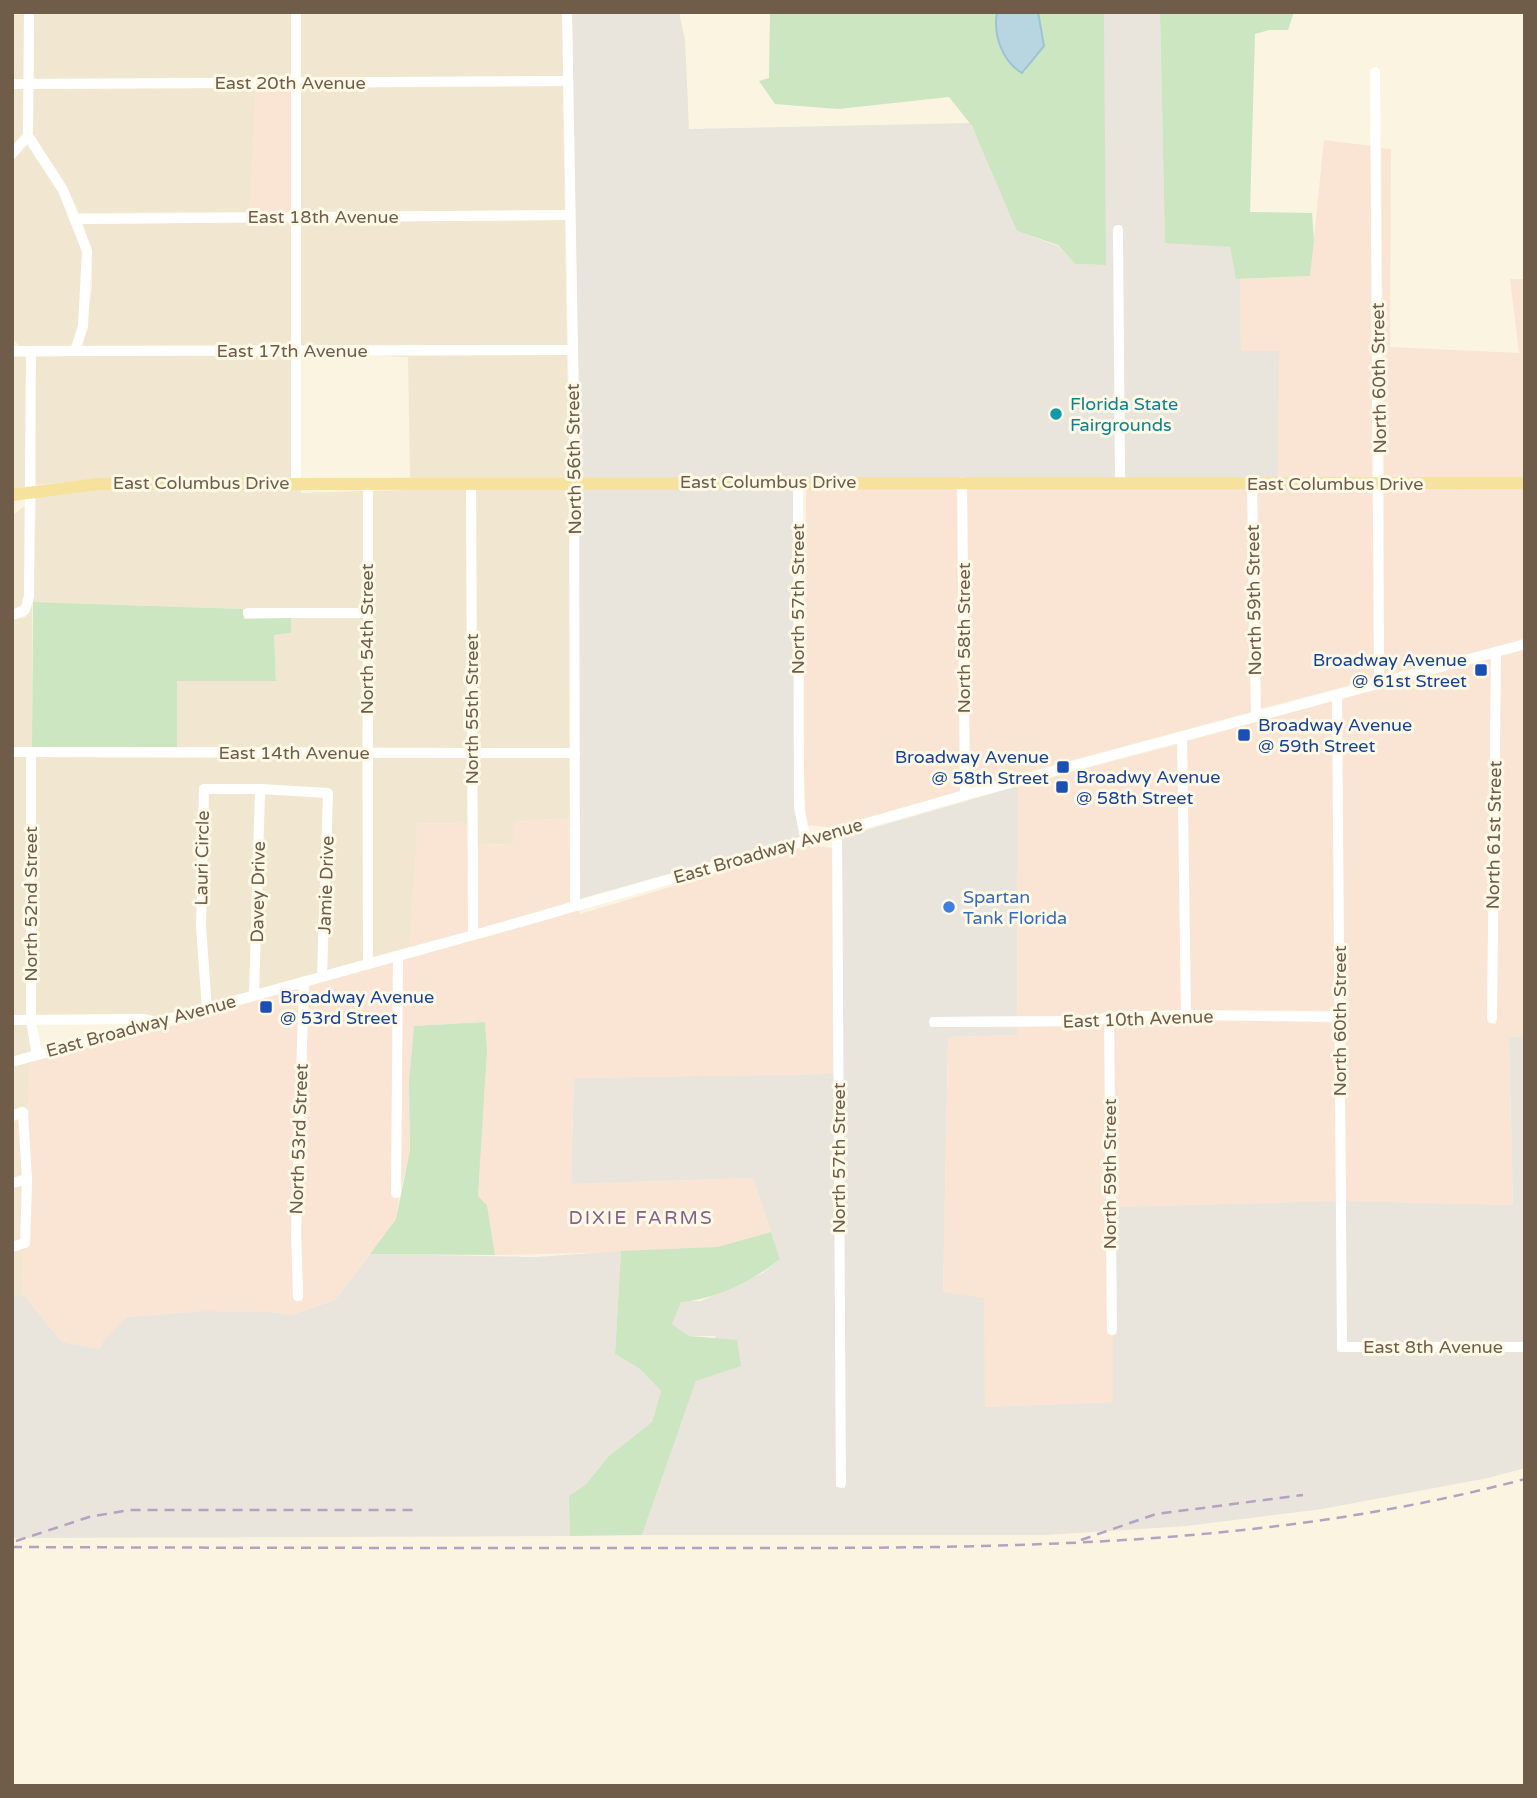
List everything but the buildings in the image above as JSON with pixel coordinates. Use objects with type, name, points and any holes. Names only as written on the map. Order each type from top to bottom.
[{"type":"main road","name":"East Columbus Drive","points":[[12,495],[98,484],[1525,483]]},
{"type":"street","points":[[30,12],[28,136],[63,190],[87,251],[88,289],[83,326],[75,351]]},
{"type":"street","points":[[296,12],[296,483]]},
{"type":"street","name":"North 56th Street","points":[[567,12],[574,483],[575,906]]},
{"type":"street","name":"North 60th Street","points":[[1375,72],[1380,483],[1379,683]]},
{"type":"street","name":"East 20th Avenue","points":[[12,84],[567,81]]},
{"type":"street","points":[[12,154],[28,136]]},
{"type":"street","name":"East 18th Avenue","points":[[76,219],[569,215]]},
{"type":"street","points":[[1118,230],[1120,483]]},
{"type":"street","name":"East 17th Avenue","points":[[14,349],[572,350]]},
{"type":"street","points":[[12,615],[25,610],[29,596],[31,351]]},
{"type":"street","name":"North 57th Street","points":[[798,482],[799,807],[806,841]]},
{"type":"street","name":"North 58th Street","points":[[962,482],[965,795]]},
{"type":"street","name":"North 54th Street","points":[[368,483],[368,964]]},
{"type":"street","name":"North 55th Street","points":[[471,483],[473,935]]},
{"type":"street","name":"North 59th Street","points":[[1252,484],[1256,716]]},
{"type":"street","points":[[248,613],[367,613]]},
{"type":"street","name":"East Broadway Avenue","points":[[12,1062],[965,795],[1525,644]]},
{"type":"street","name":"North 61st Street","points":[[1492,1018],[1496,652]]},
{"type":"street","name":"North 60th Street","points":[[1337,695],[1342,1347]]},
{"type":"street","points":[[1182,737],[1186,1015]]},
{"type":"street","name":"East 14th Avenue","points":[[12,752],[575,753]]},
{"type":"street","name":"North 52nd Street","points":[[32,752],[32,1038],[37,1055]]},
{"type":"street","name":"Lauri Circle","points":[[207,1009],[201,926],[204,789],[328,793]]},
{"type":"street","name":"Davey Drive","points":[[254,995],[260,789]]},
{"type":"street","name":"Jamie Drive","points":[[322,976],[328,793]]},
{"type":"street","name":"North 57th Street","points":[[837,833],[841,1483]]},
{"type":"street","points":[[396,1193],[398,956]]},
{"type":"street","name":"North 53rd Street","points":[[298,1296],[296,1232],[304,982]]},
{"type":"street","name":"East 10th Avenue","points":[[934,1022],[1095,1021],[1109,1017],[1186,1015],[1341,1017]]},
{"type":"street","name":"North 59th Street","points":[[1109,1017],[1112,1330]]},
{"type":"street","points":[[12,1020],[144,1019],[158,1023]]},
{"type":"street","points":[[12,1116],[23,1112],[27,1179],[25,1243],[12,1247]]},
{"type":"street","points":[[12,1183],[27,1179]]},
{"type":"street","name":"East 8th Avenue","points":[[1342,1347],[1525,1347]]},
{"type":"shaded area","points":[[291,12],[292,78],[34,79],[34,14]]},
{"type":"shaded area","points":[[300,12],[563,12],[563,76],[301,78]]},
{"type":"shaded area","points":[[572,12],[679,12],[685,40],[689,129],[970,123],[998,179],[1017,231],[1058,246],[1075,264],[1105,265],[1104,12],[1160,12],[1165,242],[1230,247],[1236,278],[1240,279],[1241,351],[1279,351],[1278,479],[1125,478],[1122,225],[1114,226],[1116,478],[579,478]]},
{"type":"shaded area","points":[[25,14],[24,79],[12,79],[12,15]]},
{"type":"shaded area","points":[[563,86],[565,210],[301,212],[301,88]]},
{"type":"shaded area","points":[[274,88],[256,90],[250,212],[79,213],[67,187],[33,134],[33,89]]},
{"type":"shaded area","points":[[292,88],[292,212],[250,212],[256,89]]},
{"type":"shaded area","points":[[12,89],[24,89],[23,134],[12,146]]},
{"type":"shaded area","points":[[1324,140],[1372,146],[1375,478],[1278,479],[1279,352],[1241,351],[1240,279],[1310,276]]},
{"type":"shaded area","points":[[27,144],[59,193],[83,252],[79,325],[72,346],[19,346],[12,337],[12,161]]},
{"type":"shaded area","points":[[1381,148],[1391,149],[1390,347],[1519,353],[1510,279],[1525,279],[1525,478],[1384,478]]},
{"type":"shaded area","points":[[565,220],[567,345],[300,346],[301,222]]},
{"type":"shaded area","points":[[292,222],[291,346],[82,346],[92,289],[92,251],[83,224]]},
{"type":"shaded area","points":[[567,355],[570,478],[410,478],[408,357],[377,356]]},
{"type":"shaded area","points":[[291,356],[291,478],[97,479],[36,485],[35,357]]},
{"type":"shaded area","points":[[12,357],[26,357],[27,487],[12,490]]},
{"type":"shaded area","points":[[958,487],[960,791],[836,828],[806,825],[803,739],[806,488]]},
{"type":"shaded area","points":[[967,487],[1248,489],[1251,712],[969,788]]},
{"type":"shaded area","points":[[301,488],[301,493],[363,491],[363,608],[243,609],[33,602],[36,497],[79,490]]},
{"type":"shaded area","points":[[466,488],[468,748],[371,748],[372,491]]},
{"type":"shaded area","points":[[476,488],[570,488],[571,748],[477,748]]},
{"type":"shaded area","points":[[579,488],[794,488],[794,807],[800,837],[579,899]]},
{"type":"shaded area","points":[[1375,488],[1374,679],[1260,709],[1257,489]]},
{"type":"shaded area","points":[[1384,488],[1525,488],[1525,639],[1384,676]]},
{"type":"shaded area","points":[[26,505],[25,595],[22,606],[12,610],[12,516]]},
{"type":"shaded area","points":[[32,606],[32,747],[12,747],[12,620],[26,617]]},
{"type":"shaded area","points":[[291,618],[363,618],[362,748],[177,747],[177,680],[276,681],[274,635],[291,633]]},
{"type":"shaded area","points":[[1525,649],[1525,1036],[1509,1037],[1513,1205],[1346,1201],[1341,699],[1491,659],[1488,1023],[1496,1024],[1500,656]]},
{"type":"shaded area","points":[[1332,701],[1336,1011],[1190,1010],[1187,741]]},
{"type":"shaded area","points":[[1178,744],[1181,1010],[1105,1012],[1094,1016],[1017,1016],[1018,786]]},
{"type":"shaded area","points":[[12,757],[27,757],[27,1015],[12,1015]]},
{"type":"shaded area","points":[[36,757],[362,758],[363,960],[158,1017],[144,1014],[36,1015]]},
{"type":"shaded area","points":[[371,758],[468,758],[468,824],[418,823],[410,947],[372,957]]},
{"type":"shaded area","points":[[477,758],[571,758],[570,818],[514,822],[514,844],[478,845]]},
{"type":"shaded area","points":[[1018,786],[1017,1016],[930,1017],[930,1027],[1017,1027],[1017,1035],[948,1037],[943,1292],[984,1298],[985,1407],[1113,1402],[1113,1335],[1116,1334],[1115,1207],[1337,1201],[1337,1352],[1525,1352],[1525,1468],[1488,1478],[1322,1509],[1186,1526],[1045,1535],[642,1535],[696,1381],[716,1336],[689,1336],[672,1324],[681,1301],[701,1301],[763,1273],[780,1259],[753,1178],[571,1184],[574,1078],[834,1074],[836,1487],[845,1488],[842,837]]},
{"type":"shaded area","points":[[570,818],[570,902],[478,929],[478,845],[513,844],[513,822]]},
{"type":"shaded area","points":[[418,823],[468,824],[469,931],[410,947]]},
{"type":"shaded area","points":[[810,845],[833,848],[834,1074],[574,1078],[571,1184],[753,1178],[771,1232],[717,1247],[673,1251],[495,1255],[487,1205],[478,1196],[487,1051],[485,1022],[414,1026],[409,1080],[410,1150],[401,1190],[403,960],[579,910],[580,914]]},
{"type":"shaded area","points":[[394,962],[392,1197],[399,1198],[396,1219],[335,1300],[291,1315],[205,1311],[127,1317],[100,1349],[62,1342],[23,1294],[24,1248],[30,1243],[32,1183],[28,1123],[30,1062],[162,1029],[299,988],[292,1232],[294,1301],[303,1301],[301,1232],[309,986]]},
{"type":"shaded area","points":[[1114,1022],[1336,1022],[1337,1201],[1115,1207]]},
{"type":"shaded area","points":[[1105,1024],[1107,1334],[1113,1335],[1113,1402],[985,1407],[983,1298],[943,1293],[948,1037],[1016,1035],[1017,1027]]},
{"type":"shaded area","points":[[12,1025],[27,1025],[31,1051],[12,1057]]},
{"type":"shaded area","points":[[1525,1036],[1525,1342],[1346,1342],[1346,1201],[1513,1205],[1509,1037]]},
{"type":"shaded area","points":[[30,1062],[28,1123],[27,1112],[22,1107],[12,1110],[12,1067]]},
{"type":"shaded area","points":[[19,1119],[22,1175],[12,1178],[12,1121]]},
{"type":"shaded area","points":[[22,1186],[21,1239],[12,1241],[12,1188]]},
{"type":"shaded area","points":[[24,1248],[23,1294],[12,1296],[12,1252]]},
{"type":"shaded area","points":[[621,1251],[615,1354],[640,1369],[661,1391],[652,1422],[609,1456],[586,1484],[569,1496],[570,1536],[12,1538],[12,1296],[23,1294],[62,1342],[100,1349],[104,1340],[127,1317],[205,1311],[291,1315],[335,1300],[370,1254],[536,1257]]},
{"type":"green space","points":[[770,12],[997,12],[996,31],[1001,47],[1025,72],[1042,39],[1038,12],[1104,12],[1106,265],[1075,264],[1058,245],[1017,231],[972,126],[949,97],[838,109],[775,104],[759,81],[769,78]]},
{"type":"green space","points":[[1160,12],[1294,12],[1288,30],[1269,30],[1255,34],[1250,212],[1312,213],[1314,241],[1310,276],[1236,279],[1230,247],[1165,243]]},
{"type":"green space","points":[[33,602],[243,609],[244,619],[291,618],[291,633],[274,635],[276,681],[177,681],[177,747],[32,747]]},
{"type":"green space","points":[[485,1022],[487,1051],[478,1196],[487,1205],[495,1255],[370,1254],[396,1219],[410,1150],[409,1080],[414,1026]]},
{"type":"green space","points":[[771,1232],[780,1259],[733,1288],[681,1302],[672,1324],[689,1336],[737,1340],[741,1366],[696,1381],[642,1535],[570,1536],[569,1496],[586,1484],[609,1456],[652,1422],[661,1391],[640,1369],[615,1354],[621,1251],[717,1247]]},
{"type":"water","points":[[997,12],[1038,12],[1044,46],[1022,73],[1009,62],[1000,47],[996,30]]},
{"type":"railway","points":[[12,1547],[816,1548],[1020,1545],[1223,1532],[1324,1520],[1425,1502],[1525,1479]]},
{"type":"railway","points":[[1081,1540],[1156,1514],[1303,1495]]},
{"type":"railway","points":[[16,1541],[89,1517],[129,1510],[419,1510]]},
{"type":"place","name":"Florida State Fairgrounds","points":[[1056,414]]},
{"type":"place","name":"Broadway Avenue @ 61st Street","points":[[1481,670]]},
{"type":"place","name":"Broadway Avenue @ 59th Street","points":[[1244,735]]},
{"type":"place","name":"Broadway Avenue @ 58th Street","points":[[1063,767]]},
{"type":"place","name":"Broadwy Avenue @ 58th Street","points":[[1062,787]]},
{"type":"place","name":"Spartan Tank Florida","points":[[949,907]]},
{"type":"place","name":"Broadway Avenue @ 53rd Street","points":[[266,1007]]},
{"type":"district","name":"DIXIE FARMS","points":[[641,1217]]}]
